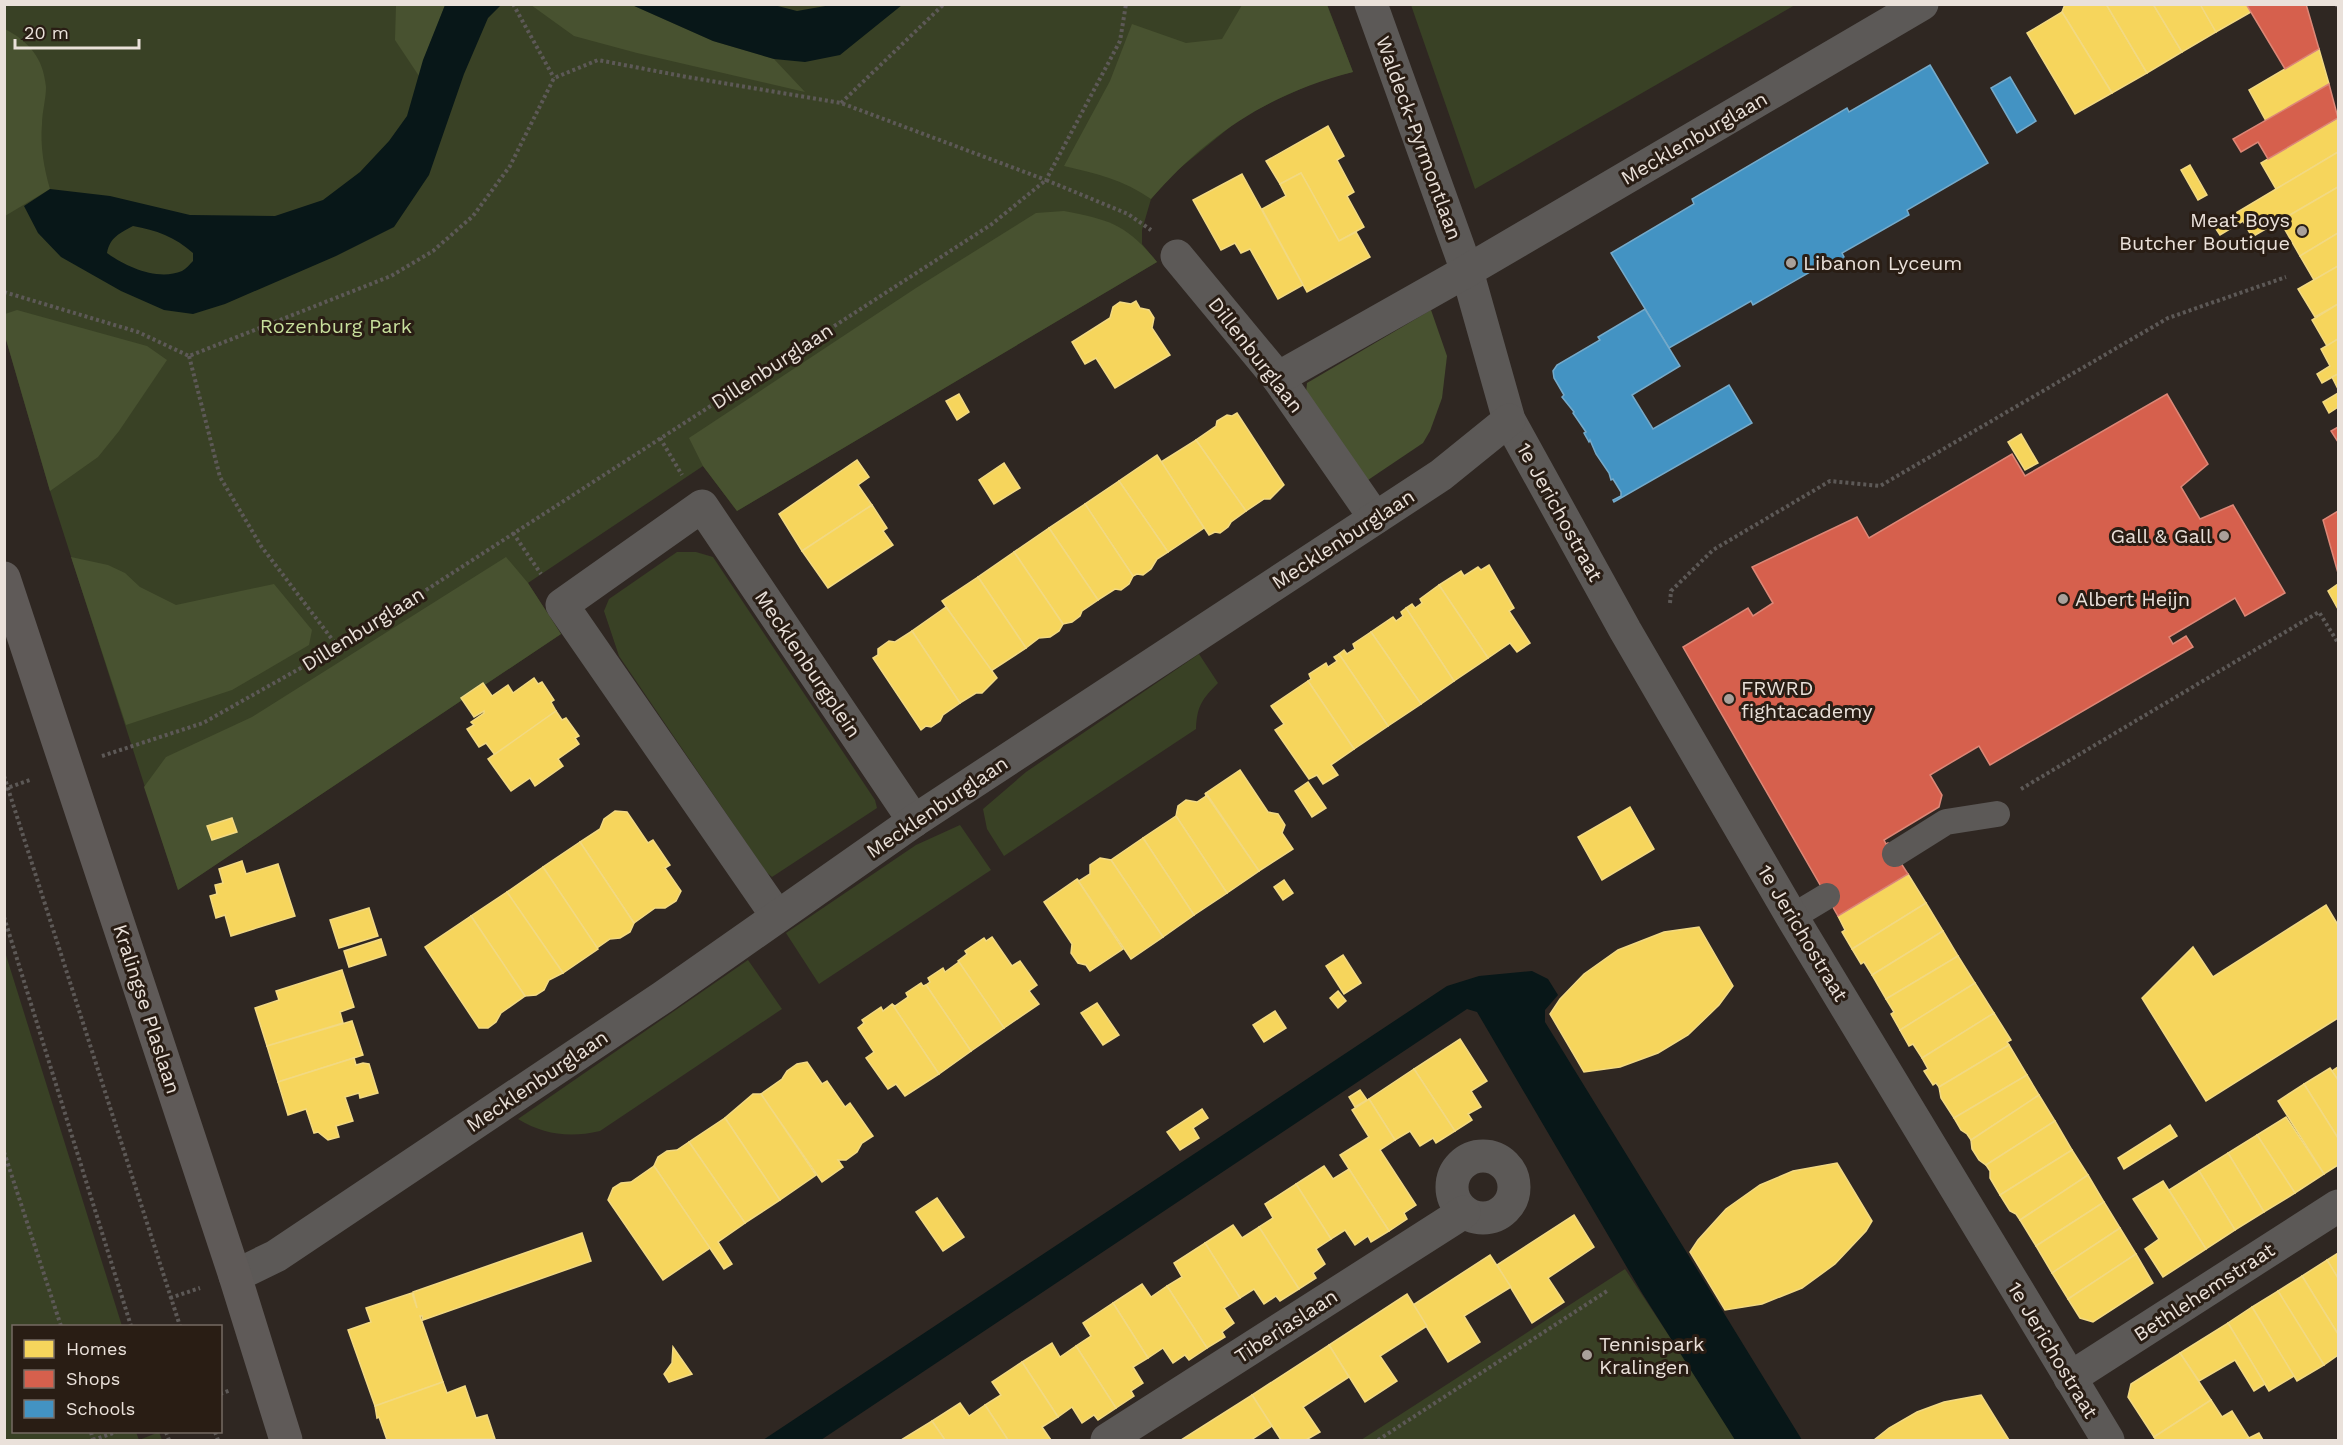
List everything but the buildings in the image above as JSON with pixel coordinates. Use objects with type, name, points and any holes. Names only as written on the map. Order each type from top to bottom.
[{"type":"main road","name":"Kralingse Plaslaan","points":[[4,578],[235,1276],[286,1440]]},
{"type":"street","name":"Waldeck-Pyrmontlaan","points":[[1371,4],[1467,271]]},
{"type":"street","name":"Mecklenburglaan","points":[[1278,378],[1467,271],[1922,4]]},
{"type":"street","name":"Dillenburglaan","points":[[1177,256],[1278,378],[1375,518]]},
{"type":"street","points":[[1467,271],[1509,420]]},
{"type":"street","name":"Mecklenburglaan","points":[[235,1276],[276,1256],[663,997],[914,821],[1441,475],[1509,420]]},
{"type":"street","name":"1e Jerichostraat","points":[[1509,420],[1625,630],[1792,917],[2108,1440]]},
{"type":"street","name":"Mecklenburgplein","points":[[562,605],[702,506],[914,821]]},
{"type":"street","points":[[562,605],[777,916]]},
{"type":"street","name":"Bethlehemstraat","points":[[2070,1378],[2338,1206]]},
{"type":"street","name":"Tiberiaslaan","points":[[1107,1440],[1464,1212]]},
{"type":"lane","points":[[1895,854],[1946,822],[2005,805]]},
{"type":"lane","points":[[1792,917],[1827,896]]},
{"type":"path","points":[[513,4],[554,78]]},
{"type":"path","points":[[841,103],[944,4]]},
{"type":"path","points":[[1046,180],[1120,41],[1126,4]]},
{"type":"path","points":[[2337,4],[2338,10]]},
{"type":"path","points":[[4,292],[138,332],[189,356],[391,276],[433,251],[473,216],[510,166],[554,78],[598,60],[841,103],[1046,180],[1128,214],[1153,231],[1177,256]]},
{"type":"path","name":"Dillenburglaan","points":[[68,767],[203,723],[338,646],[992,224],[1046,180]]},
{"type":"path","points":[[1670,603],[1671,591],[1713,550],[1830,481],[1880,486],[2168,318],[2286,277]]},
{"type":"path","points":[[189,356],[220,477],[261,546],[338,646]]},
{"type":"path","points":[[513,533],[562,605]]},
{"type":"path","points":[[2005,805],[2319,612],[2338,643]]},
{"type":"path","points":[[4,776],[180,1325]]},
{"type":"path","points":[[4,917],[131,1325]]},
{"type":"path","points":[[4,1152],[61,1325]]},
{"type":"path","points":[[1378,1440],[1607,1291]]},
{"type":"path","points":[[93,1440],[111,1433]]},
{"type":"green space","name":"Rozenburg Park","points":[[1327,4],[1353,72],[1323,79],[1241,118],[1174,173],[1151,199],[1142,230],[1142,244],[1157,262],[737,511],[703,466],[528,583],[561,634],[178,890],[50,491],[5,336],[4,5]]},
{"type":"green space","points":[[1411,4],[1795,5],[1475,189]]},
{"type":"green space","points":[[396,5],[445,5],[419,76],[395,40]]},
{"type":"green space","points":[[531,5],[632,5],[713,41],[774,59],[805,92],[574,36]]},
{"type":"green space","points":[[1242,5],[1327,5],[1353,72],[1294,92],[1242,119],[1195,155],[1151,199],[1120,182],[1064,166],[1110,81],[1132,24],[1186,43],[1222,39]]},
{"type":"green space","points":[[5,29],[28,45],[42,67],[46,92],[42,140],[44,165],[50,189],[5,216]]},
{"type":"green space","points":[[1064,211],[1094,217],[1116,226],[1136,239],[1157,262],[737,511],[703,466],[689,438],[916,288],[1036,213]]},
{"type":"green space","points":[[17,310],[147,346],[167,360],[119,431],[98,457],[50,491],[5,336],[5,314]]},
{"type":"green space","points":[[1431,310],[1447,356],[1442,398],[1430,431],[1423,443],[1368,480],[1306,393],[1307,383]]},
{"type":"green space","points":[[677,552],[696,552],[713,557],[875,800],[877,808],[772,877],[766,872],[619,656],[604,611],[609,599]]},
{"type":"green space","points":[[71,557],[108,565],[125,573],[140,587],[176,605],[274,584],[312,630],[309,645],[232,690],[126,725]]},
{"type":"green space","points":[[506,557],[528,583],[561,634],[178,890],[144,787],[166,757],[252,717]]},
{"type":"green space","points":[[1199,654],[1218,683],[1201,703],[1196,729],[1004,856],[987,829],[983,809],[1026,772]]},
{"type":"green space","points":[[960,825],[991,870],[819,984],[786,933],[916,845]]},
{"type":"green space","points":[[5,952],[122,1325],[12,1325],[12,1433],[136,1433],[139,1440],[5,1440]]},
{"type":"green space","points":[[748,960],[782,1009],[600,1131],[558,1134],[538,1129],[518,1119]]},
{"type":"green space","name":"Tennispark Kralingen","points":[[1625,1269],[1738,1440],[1361,1440]]},
{"type":"green space","points":[[159,1433],[162,1440],[139,1440]]},
{"type":"shaded area","points":[[445,5],[501,5],[488,18],[464,74],[429,175],[394,227],[336,256],[225,304],[193,314],[164,310],[121,291],[61,257],[38,233],[24,206],[50,189],[110,196],[190,215],[275,216],[323,200],[360,172],[389,141],[407,116],[423,60]],"holes":[[[133,226],[157,232],[179,243],[193,253],[193,261],[182,271],[163,274],[143,271],[107,253],[113,239]]]},
{"type":"shaded area","points":[[632,5],[774,5],[797,11],[831,5],[902,5],[840,55],[805,62],[774,59],[713,41]]},
{"type":"shaded area","points":[[1532,971],[1548,979],[1558,995],[1545,1010],[1545,1022],[1802,1440],[1735,1440],[1642,1293],[1477,1012],[1467,1009],[821,1440],[763,1440],[1447,986],[1479,976]]},
{"type":"place","name":"Meat Boys Butcher Boutique","points":[[2302,231]]},
{"type":"place","name":"Libanon Lyceum","points":[[1791,263]]},
{"type":"place","name":"Gall & Gall","points":[[2224,536]]},
{"type":"place","name":"Albert Heijn","points":[[2063,599]]},
{"type":"place","name":"FRWRD fightacademy","points":[[1729,699]]},
{"type":"place","name":"Tennispark Kralingen","points":[[1587,1355]]}]
